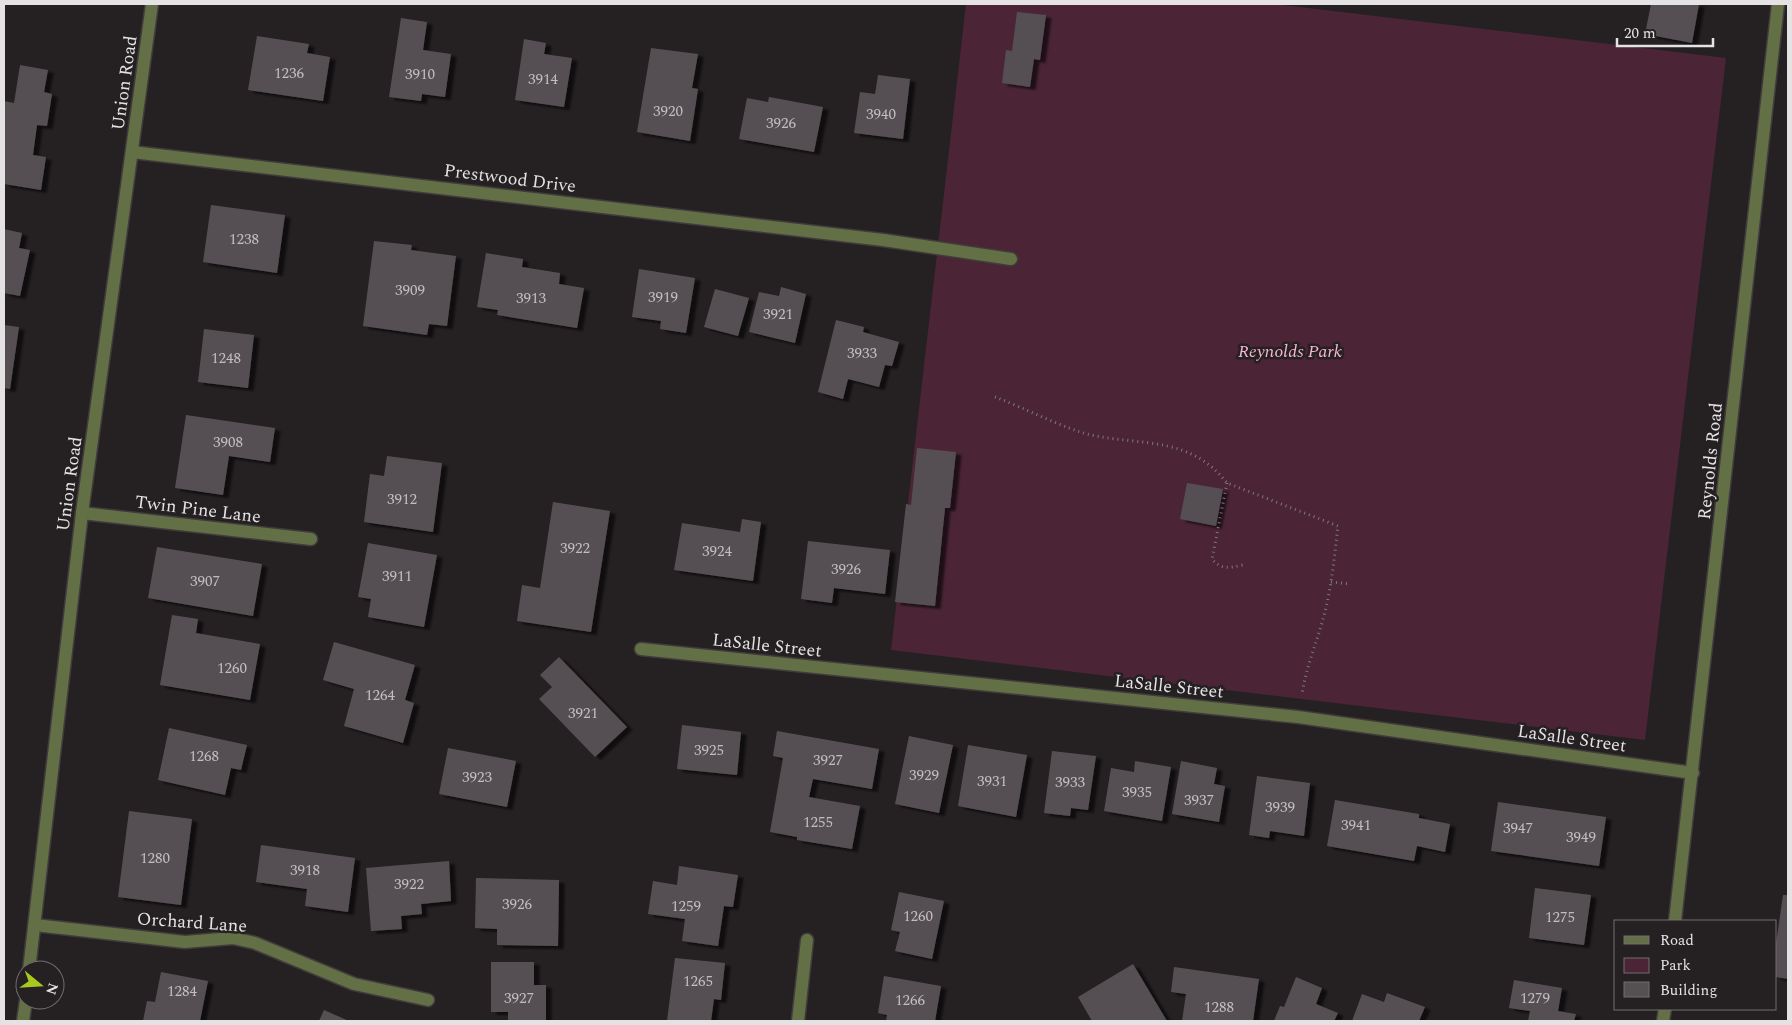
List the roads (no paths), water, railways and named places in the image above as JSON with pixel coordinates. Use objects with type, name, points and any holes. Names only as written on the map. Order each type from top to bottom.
[{"type":"street","name":"Union Road","points":[[30,960],[82,513],[152,4]]},
{"type":"street","name":"Reynolds Road","points":[[1675,920],[1782,11]]},
{"type":"street","name":"Prestwood Drive","points":[[132,152],[883,240],[1011,259]]},
{"type":"street","name":"Twin Pine Lane","points":[[82,513],[311,539]]},
{"type":"street","name":"LaSalle Street","points":[[641,649],[1298,717],[1693,773]]},
{"type":"street","name":"Orchard Lane","points":[[35,925],[185,942],[233,938],[256,943],[354,984],[428,1000]]},
{"type":"street","points":[[798,1021],[807,940]]},
{"type":"park label","name":"Reynolds Park","points":[[1290,351]]}]
